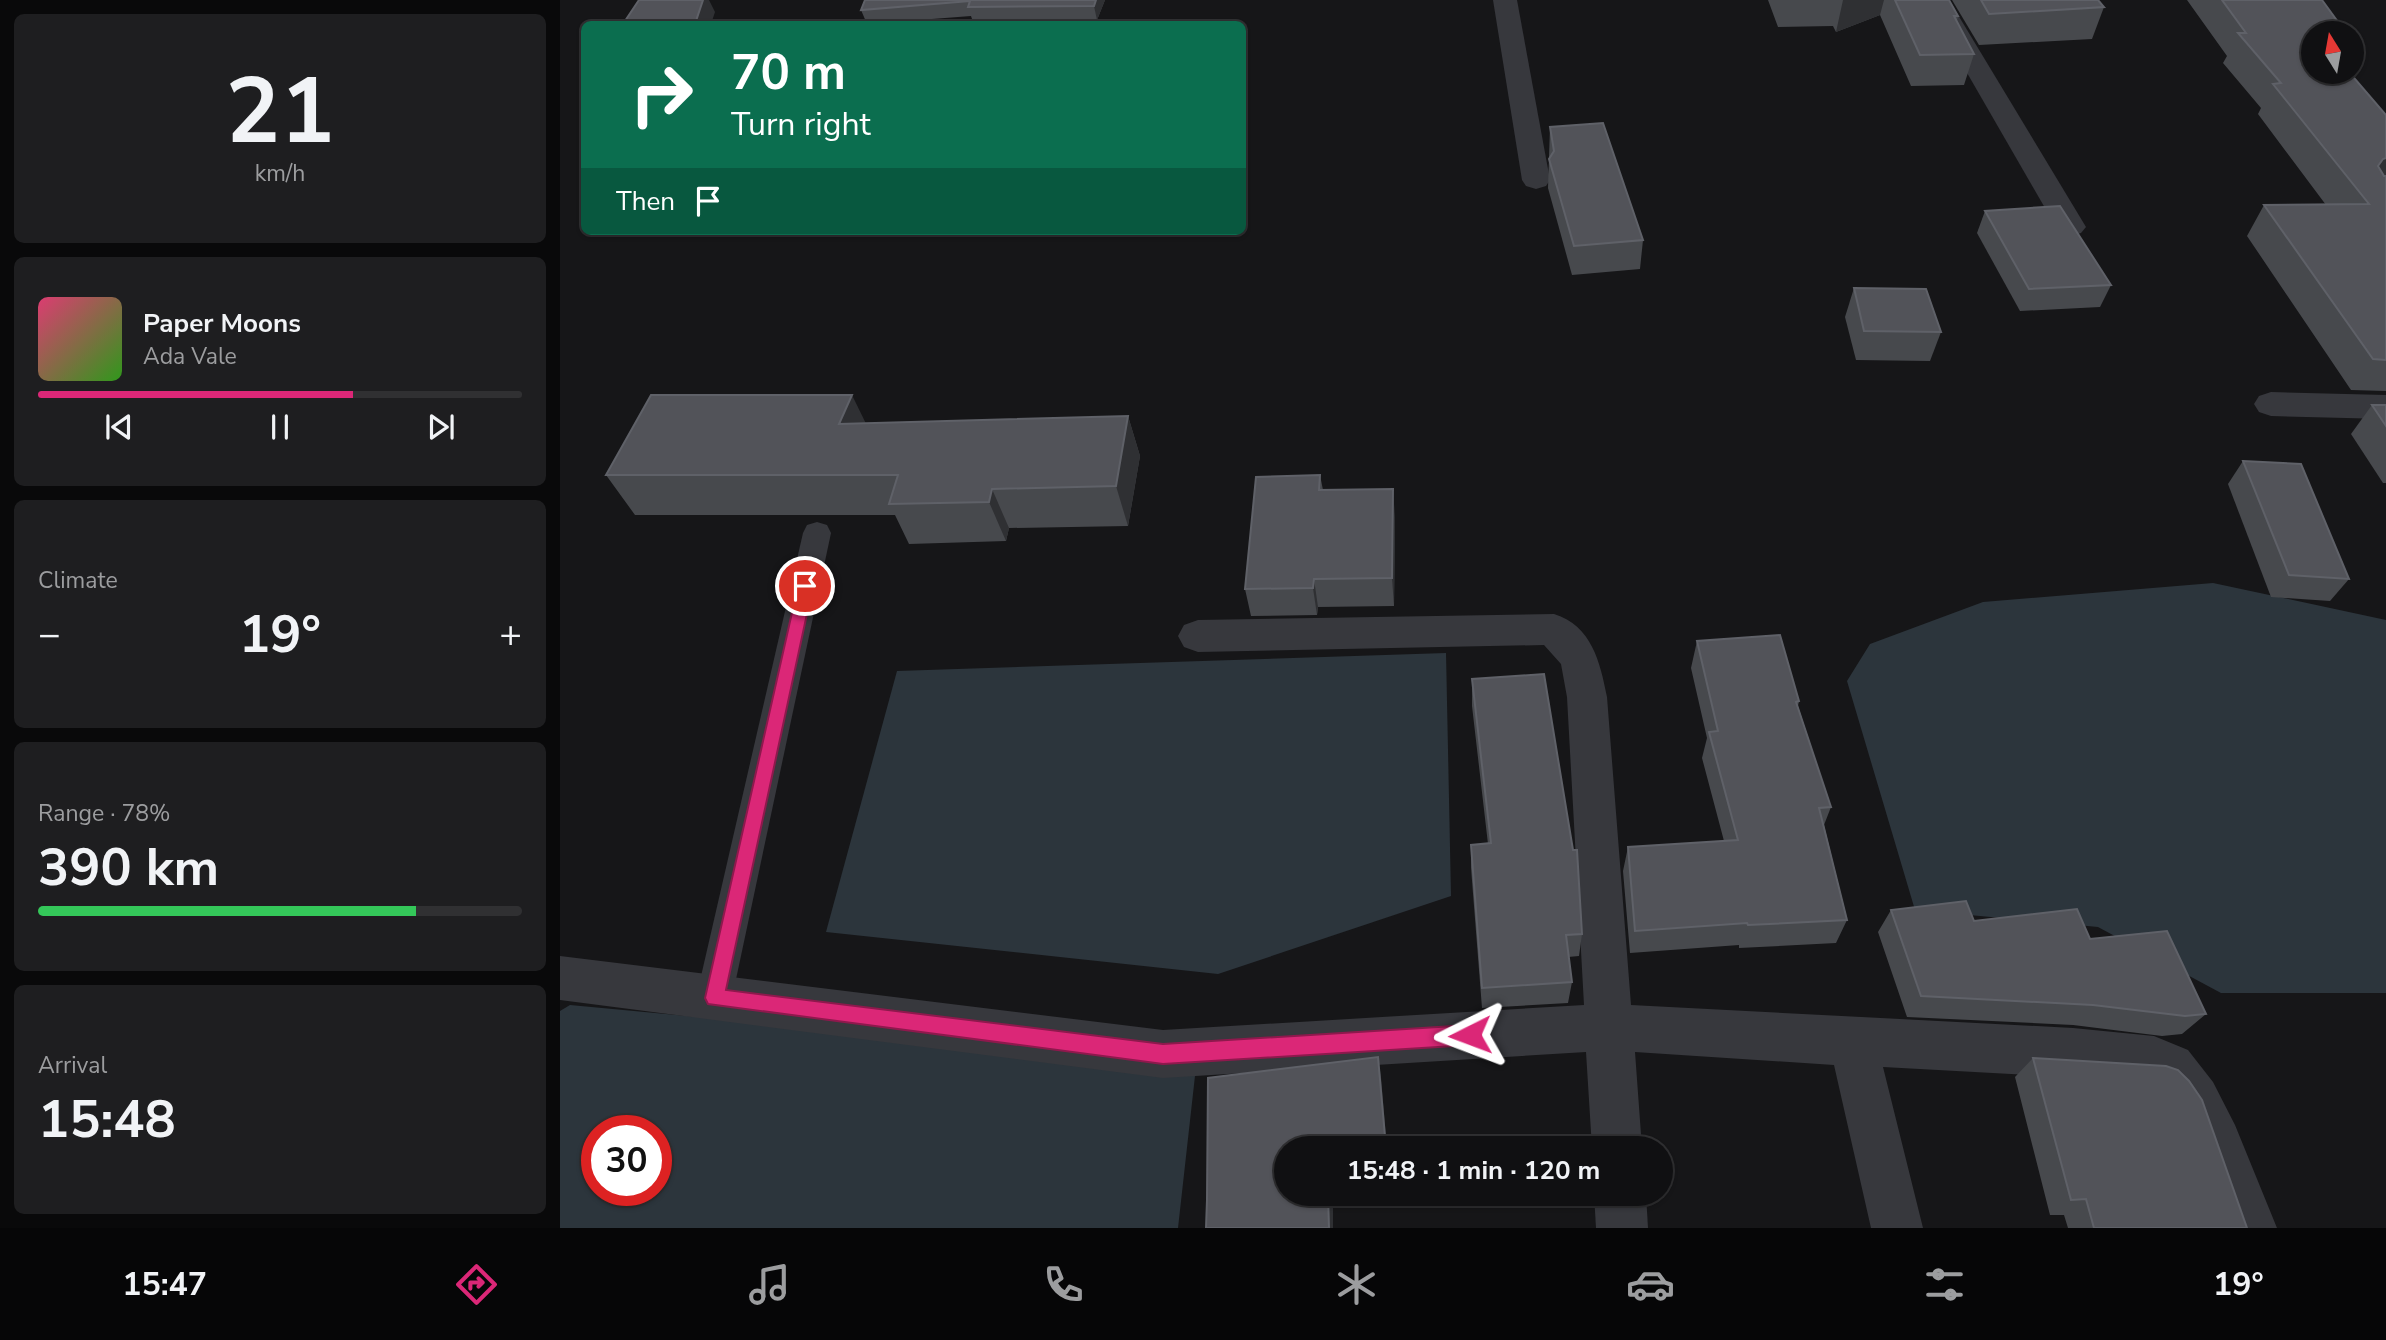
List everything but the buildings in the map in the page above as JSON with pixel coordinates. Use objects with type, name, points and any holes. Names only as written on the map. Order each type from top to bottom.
[{"type":"street","points":[[1505,0],[1536,180]]},
{"type":"street","points":[[1937,0],[2071,227]]},
{"type":"street","points":[[2271,404],[2386,407]]},
{"type":"street","points":[[1198,636],[1554,629],[1580,658],[1587,697],[1616,1136]]},
{"type":"street","points":[[560,978],[1163,1054],[1609,1027],[1853,1042],[2088,1052],[2168,1064],[2193,1091],[2251,1228]]},
{"type":"street","points":[[1853,1042],[1897,1228]]},
{"type":"street","points":[[1621,1206],[1622,1228]]},
{"type":"lane","points":[[715,998],[817,533]]},
{"type":"shaded area","points":[[2213,583],[2386,620],[2386,993],[2221,993],[2098,927],[1915,910],[1847,681],[1870,644],[1983,602]]},
{"type":"shaded area","points":[[1446,653],[1451,896],[1218,974],[826,932],[897,671]]},
{"type":"shaded area","points":[[570,1005],[847,1031],[1197,1058],[1178,1228],[560,1228],[560,1011]]},
{"type":"route","points":[[805,586],[715,998],[1163,1054],[1470,1035]]}]
